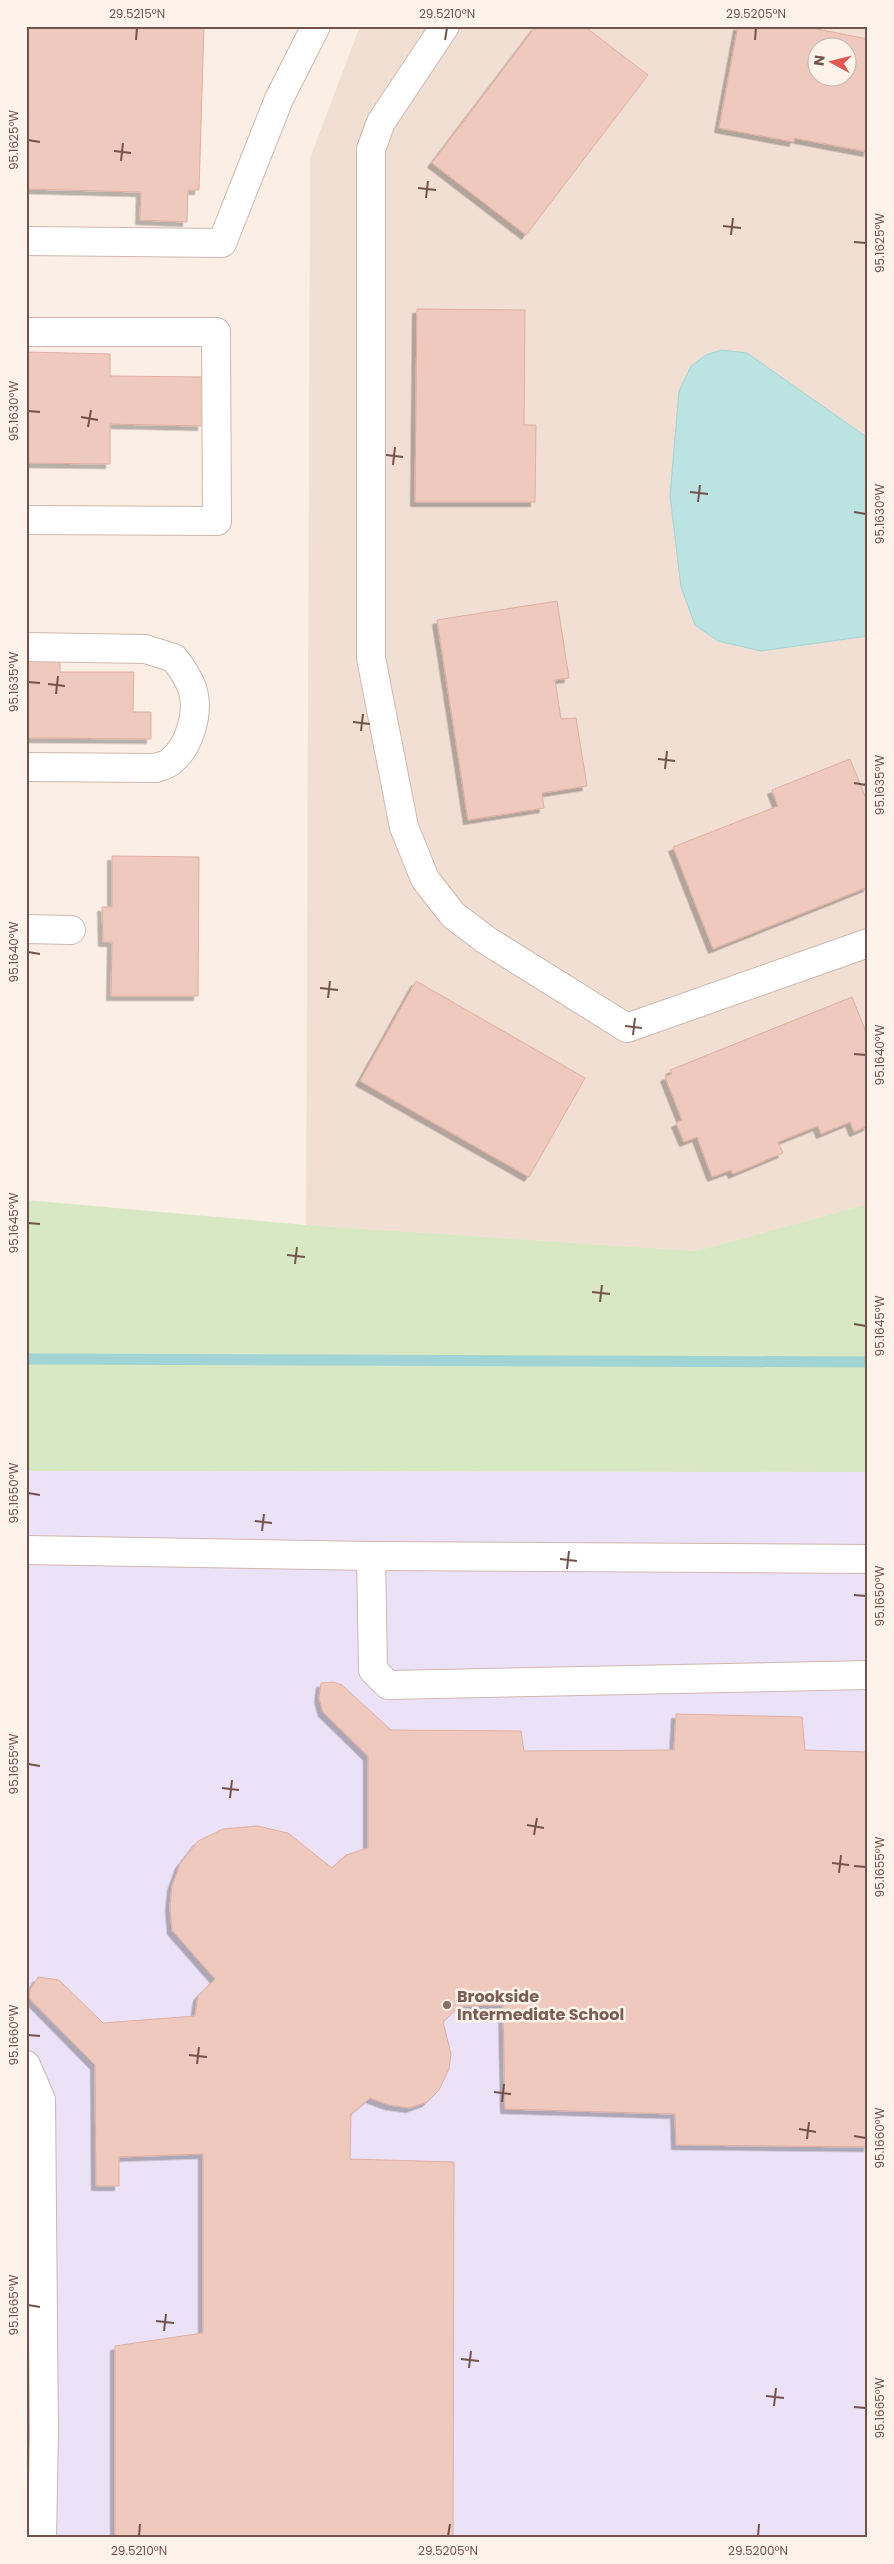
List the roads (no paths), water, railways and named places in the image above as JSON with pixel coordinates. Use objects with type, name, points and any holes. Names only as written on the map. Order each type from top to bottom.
[{"type":"street","points":[[26,241],[222,243],[279,99],[316,26]]},
{"type":"street","points":[[445,26],[382,122],[371,149],[371,658],[404,827],[425,879],[452,914],[486,940],[627,1028],[868,943]]},
{"type":"street","points":[[26,332],[216,332],[217,521],[26,520]]},
{"type":"street","points":[[26,647],[145,649],[174,658],[192,689],[193,711],[191,733],[181,750],[170,762],[156,768],[26,767]]},
{"type":"street","points":[[26,930],[71,930]]},
{"type":"street","points":[[26,1550],[371,1556],[868,1559]]},
{"type":"street","points":[[371,1556],[373,1670],[388,1685],[868,1675]]},
{"type":"street","points":[[26,2065],[41,2100],[44,2424],[42,2538]]},
{"type":"water","points":[[722,350],[747,353],[868,438],[868,636],[761,651],[718,641],[695,625],[681,587],[670,496],[679,391],[691,366],[706,355]]},
{"type":"waterway","points":[[26,1359],[868,1362]]},
{"type":"place","name":"Brookside Intermediate School","points":[[447,2005]]}]
